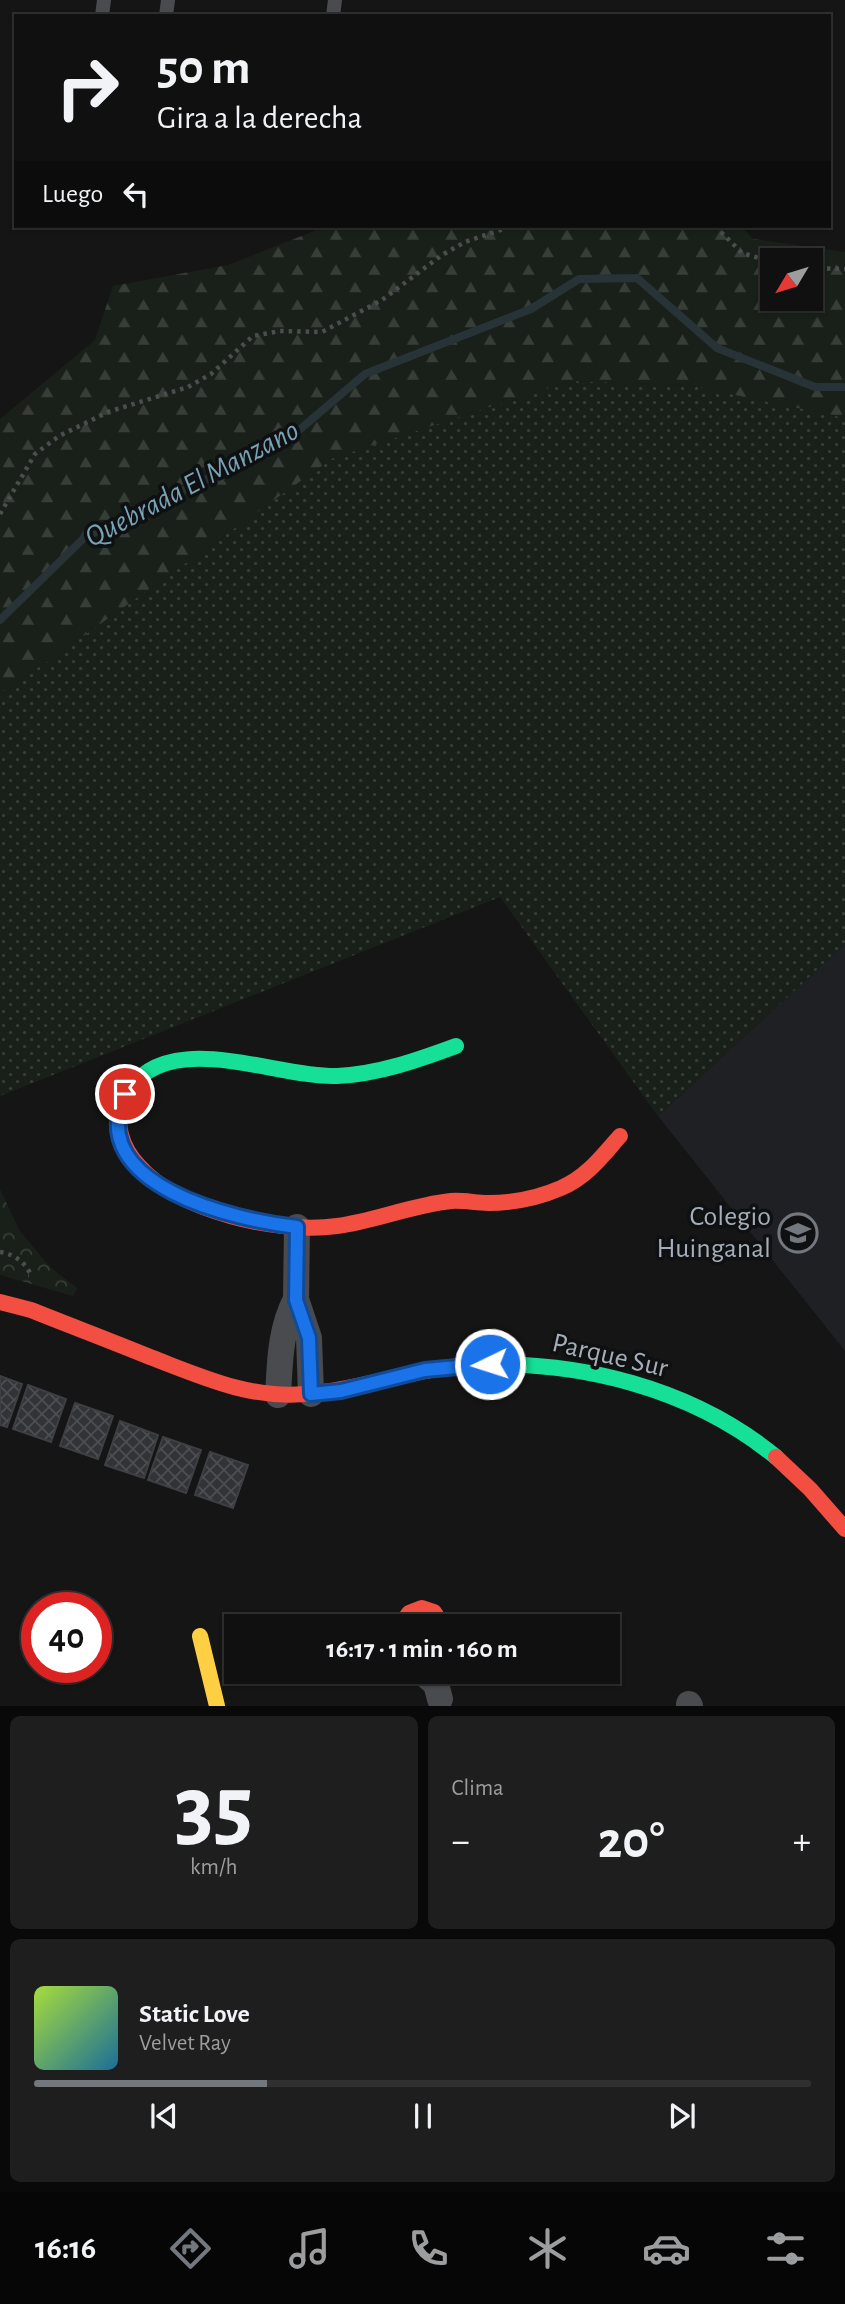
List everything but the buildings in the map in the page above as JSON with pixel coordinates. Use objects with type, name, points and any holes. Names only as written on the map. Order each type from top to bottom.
[{"type":"street","points":[[456,1046],[390,1069],[348,1075],[299,1074],[221,1060],[184,1060],[152,1070],[142,1076],[125,1094],[118,1119],[119,1134],[130,1158],[146,1175],[177,1195],[213,1209],[254,1220],[297,1227],[331,1227],[444,1203],[489,1203],[552,1191],[580,1178],[620,1136]]},
{"type":"street","points":[[297,1227],[296,1300],[309,1338],[311,1394]]},
{"type":"street","points":[[278,1395],[282,1338],[296,1300]]},
{"type":"street","name":"Parque Sur","points":[[0,1302],[31,1310],[216,1382],[278,1395],[341,1391],[425,1370],[490,1364],[554,1367],[616,1379],[687,1403],[744,1434],[799,1477],[845,1529]]},
{"type":"street","points":[[406,1614],[424,1607],[437,1614]]},
{"type":"street","points":[[200,1636],[217,1706]]},
{"type":"street","points":[[436,1684],[440,1702]]},
{"type":"street","points":[[440,1702],[442,1684]]},
{"type":"path","points":[[0,514],[35,454],[59,436],[108,412],[188,387],[211,373],[253,336],[279,331],[322,332],[382,300],[442,255],[466,242],[506,228]]},
{"type":"path","points":[[717,228],[742,253],[760,258]]},
{"type":"path","points":[[823,268],[845,269]]},
{"type":"path","points":[[0,1252],[12,1255],[26,1265],[31,1275],[21,1273]]},
{"type":"shaded area","name":"Colegio Huinganal","points":[[845,944],[845,1351],[658,1116]]},
{"type":"green space","points":[[322,228],[743,228],[753,239],[817,248],[760,248],[760,312],[822,312],[823,249],[845,252],[845,418],[688,385],[570,381],[333,458],[0,693],[0,419],[95,340],[113,286],[228,265]]},
{"type":"green space","points":[[570,381],[688,385],[845,418],[845,944],[658,1116],[500,897],[0,1096],[0,693],[333,458]]},
{"type":"green space","points":[[0,1189],[19,1230],[50,1267],[77,1288],[73,1296],[0,1275]]},
{"type":"waterway","name":"Quebrada El Manzano","points":[[0,620],[85,537],[285,442],[365,374],[531,309],[579,279],[637,278],[717,348],[815,387],[845,387]]},
{"type":"traffic: fast","points":[[124,1098],[141,1076],[164,1064],[191,1059],[221,1060],[337,1076],[383,1069],[456,1046]]},
{"type":"traffic: fast","points":[[472,1365],[553,1368],[633,1383],[708,1413],[743,1433],[776,1457]]},
{"type":"traffic: slow","points":[[200,1636],[217,1706]]},
{"type":"traffic: jam","points":[[124,1098],[119,1117],[124,1143],[133,1159],[157,1182],[179,1196],[231,1216],[259,1223],[313,1228],[365,1221],[451,1201],[497,1203],[534,1197],[561,1188],[579,1178],[620,1136]]},
{"type":"traffic: jam","points":[[0,1302],[31,1310],[225,1385],[264,1393],[284,1395],[325,1392],[430,1370],[472,1365]]},
{"type":"traffic: jam","points":[[776,1457],[810,1489],[845,1529]]},
{"type":"traffic: jam","points":[[408,1614],[422,1608],[435,1614]]},
{"type":"place","name":"Colegio Huinganal","points":[[798,1233]]},
{"type":"route","points":[[125,1094],[118,1119],[119,1134],[130,1158],[146,1175],[177,1195],[213,1209],[254,1220],[297,1227],[296,1300],[309,1338],[311,1394],[341,1391],[425,1370],[490,1364]]}]
